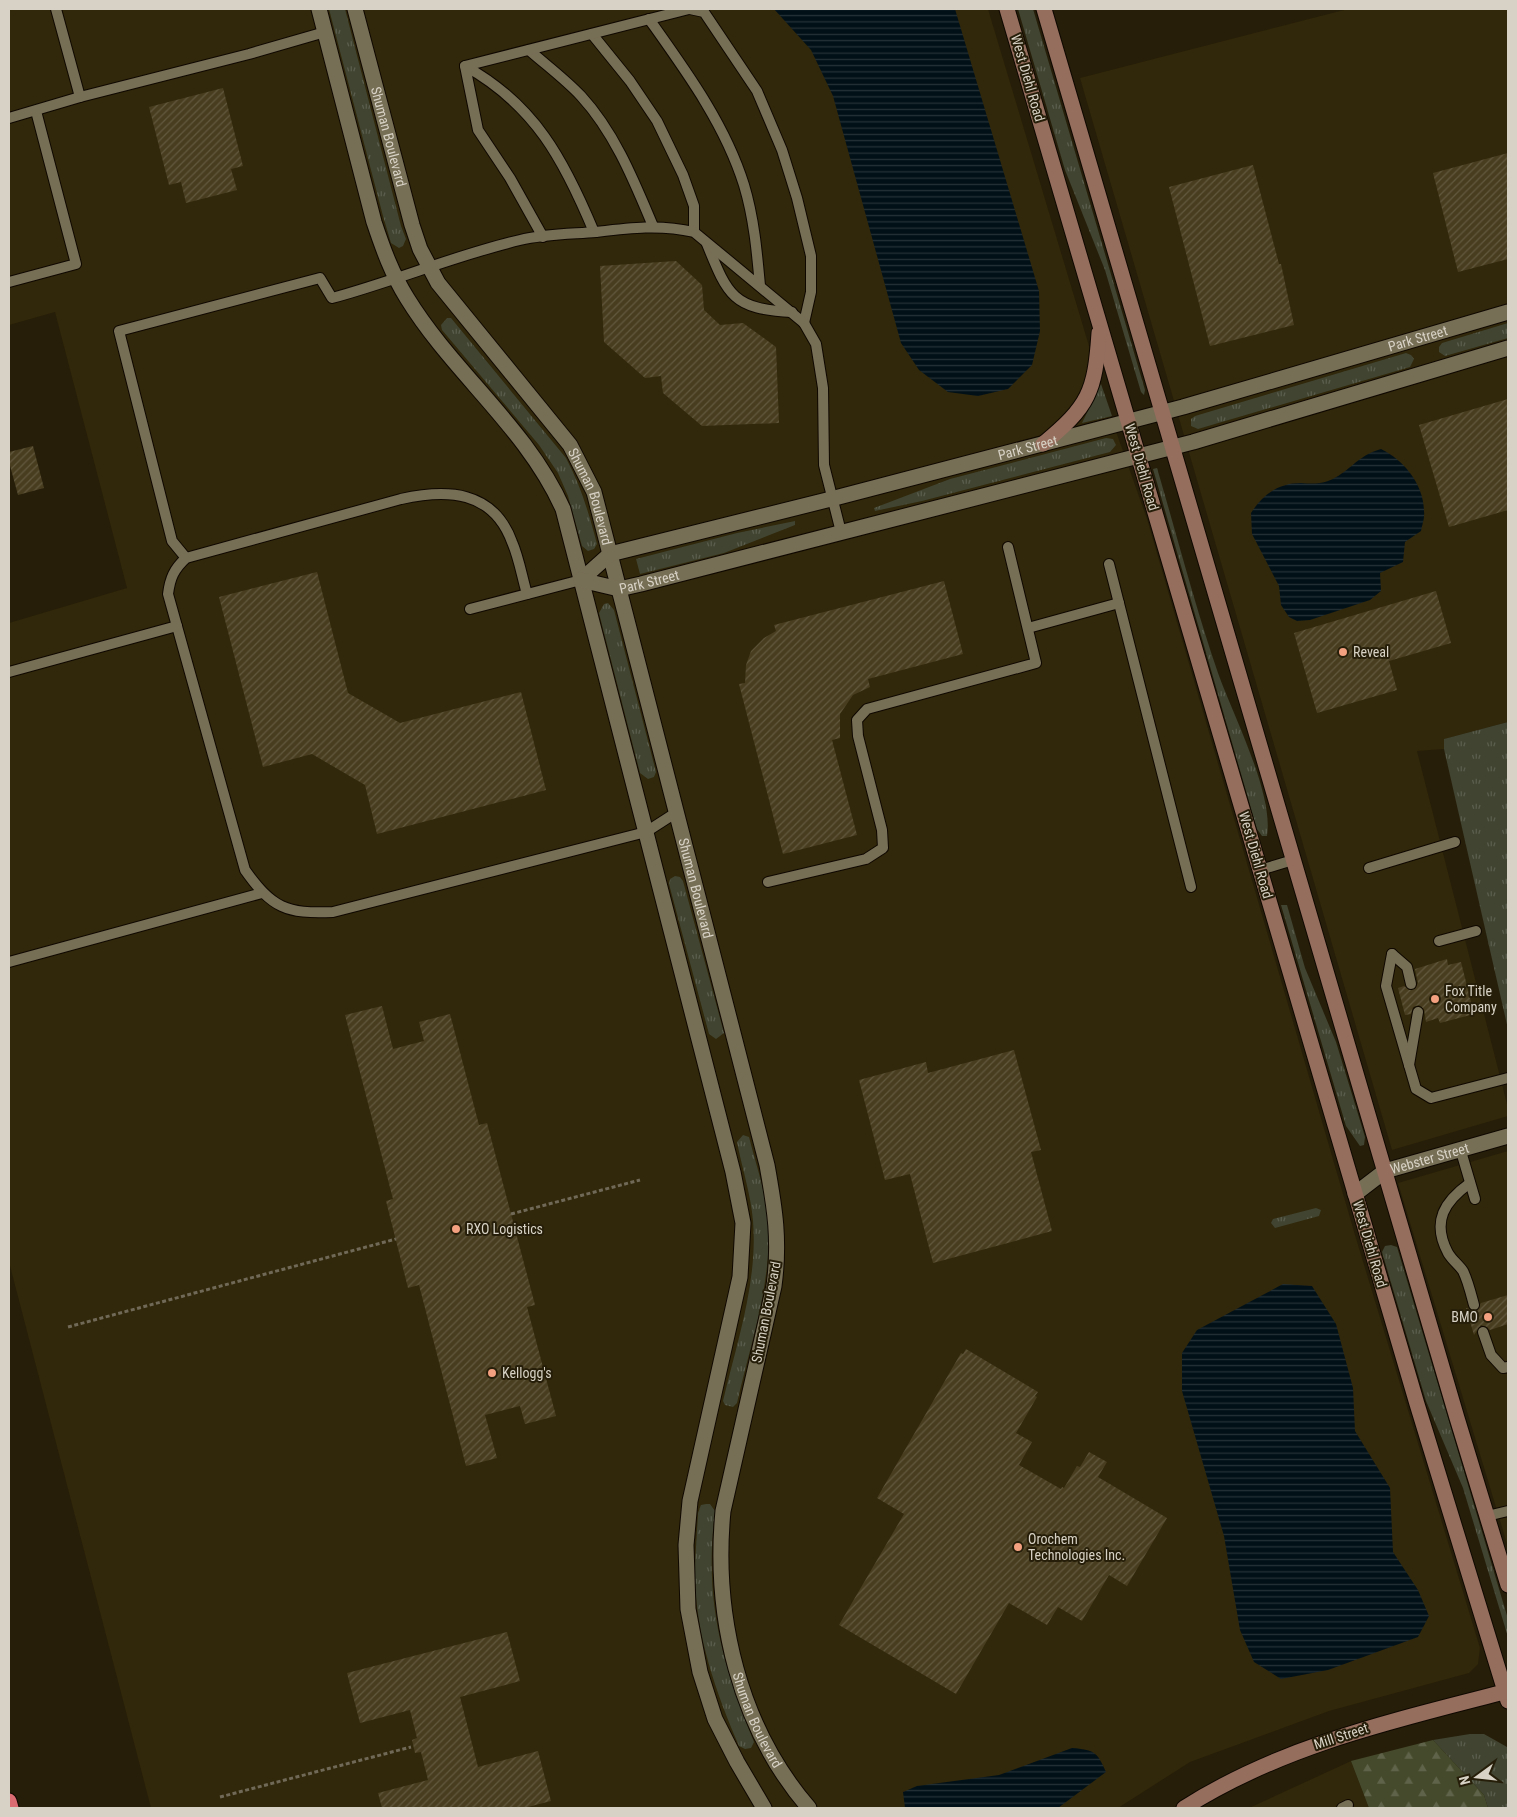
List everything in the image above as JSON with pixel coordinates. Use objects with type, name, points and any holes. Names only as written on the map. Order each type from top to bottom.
[{"type":"highway","points":[[9,1801],[11,1808]]},
{"type":"street","name":"Shuman Boulevard","points":[[319,9],[374,222],[384,254],[396,279],[427,328],[532,454],[550,481],[563,509],[733,1172],[743,1223],[740,1277],[690,1501],[686,1545],[688,1609],[700,1672],[715,1719],[764,1808]]},
{"type":"street","name":"Shuman Boulevard","points":[[356,9],[412,225],[428,266],[438,284],[570,445],[594,492],[767,1164],[777,1222],[778,1252],[774,1286],[723,1511],[720,1548],[722,1599],[729,1641],[744,1695],[765,1745],[792,1789],[809,1808]]},
{"type":"street","name":"West Diehl Road","points":[[1007,9],[1356,1194],[1507,1694]]},
{"type":"street","points":[[1044,9],[1508,1585]]},
{"type":"street","name":"Park Street","points":[[581,580],[610,554],[1162,413],[1508,312]]},
{"type":"street","points":[[1043,444],[1071,420],[1086,398],[1097,365],[1100,324]]},
{"type":"street","name":"Park Street","points":[[581,580],[619,589],[1172,446],[1508,348]]},
{"type":"street","name":"Webster Street","points":[[1356,1194],[1385,1171],[1460,1148],[1508,1136]]},
{"type":"street","name":"Mill Street","points":[[1184,1808],[1209,1792],[1260,1767],[1317,1744],[1369,1727],[1507,1694]]},
{"type":"lane","points":[[56,9],[80,97]]},
{"type":"lane","points":[[465,66],[689,9],[704,12],[757,92],[782,150],[797,198],[811,256],[811,292],[804,323]]},
{"type":"lane","points":[[649,19],[682,65],[723,132],[744,184],[754,229],[760,286]]},
{"type":"lane","points":[[9,118],[80,97],[249,54],[326,32]]},
{"type":"lane","points":[[592,34],[630,81],[657,121],[683,175],[694,206],[694,232]]},
{"type":"lane","points":[[529,50],[581,96],[610,135],[634,180],[653,226]]},
{"type":"lane","points":[[465,66],[478,130],[510,178],[543,237]]},
{"type":"lane","points":[[465,66],[485,78],[523,110],[556,150],[572,180],[594,232]]},
{"type":"lane","points":[[9,282],[76,264],[36,111]]},
{"type":"lane","points":[[186,558],[172,541],[119,331],[320,278],[332,298],[396,279],[428,266],[522,239],[653,226],[672,227],[694,232],[804,323],[816,344],[823,388],[824,465],[831,499],[841,532]]},
{"type":"lane","points":[[706,242],[720,278],[735,298],[757,308],[792,312]]},
{"type":"lane","points":[[527,594],[512,540],[498,518],[478,501],[453,493],[425,494],[401,499],[186,558],[176,567],[170,580],[168,594],[245,870],[262,893],[283,907],[305,913],[332,912],[646,832],[677,812]]},
{"type":"lane","points":[[768,882],[866,859],[883,848],[882,830],[858,736],[857,720],[867,709],[1036,662],[1008,547]]},
{"type":"lane","points":[[1110,564],[1192,887]]},
{"type":"lane","points":[[470,610],[581,580]]},
{"type":"lane","points":[[1028,628],[1119,603]]},
{"type":"lane","points":[[9,672],[177,626]]},
{"type":"lane","points":[[1369,868],[1454,842]]},
{"type":"lane","points":[[1260,870],[1294,860]]},
{"type":"lane","points":[[9,962],[262,893]]},
{"type":"lane","points":[[1439,941],[1476,931]]},
{"type":"lane","points":[[1408,985],[1392,954],[1386,986],[1408,1069],[1416,1089],[1431,1098],[1508,1078]]},
{"type":"lane","points":[[1408,1069],[1415,1012]]},
{"type":"lane","points":[[1460,1148],[1475,1199]]},
{"type":"lane","points":[[1470,1183],[1454,1195],[1445,1205],[1441,1220],[1443,1238],[1449,1253],[1463,1272],[1474,1305]]},
{"type":"lane","points":[[1483,1332],[1491,1355],[1503,1368],[1508,1368]]},
{"type":"lane","points":[[1487,1516],[1508,1511]]},
{"type":"path","points":[[511,1214],[640,1180]]},
{"type":"path","points":[[68,1327],[396,1239]]},
{"type":"path","points":[[220,1797],[411,1747]]},
{"type":"shaded area","points":[[9,9],[988,9],[1107,406],[1147,519],[1355,1235],[1480,1648],[1478,1664],[1469,1673],[1329,1711],[1190,1762],[1118,1808],[151,1808],[9,1262],[9,623],[127,588],[55,312],[9,325]]},
{"type":"shaded area","points":[[774,9],[955,9],[1039,291],[1040,331],[1032,365],[1008,389],[978,396],[948,392],[919,370],[901,343],[833,96],[811,50]]},
{"type":"shaded area","points":[[1348,9],[1508,9],[1508,722],[1445,739],[1444,749],[1417,751],[1508,1108],[1508,1116],[1392,1150],[1080,78]]},
{"type":"shaded area","points":[[1381,449],[1405,467],[1421,492],[1424,516],[1421,531],[1405,542],[1403,562],[1380,573],[1381,591],[1370,600],[1310,620],[1297,621],[1289,617],[1281,605],[1279,586],[1252,534],[1251,513],[1266,495],[1279,487],[1328,481],[1342,474],[1365,456]]},
{"type":"shaded area","points":[[1508,1151],[1508,1547],[1398,1183]]},
{"type":"shaded area","points":[[1283,1284],[1312,1286],[1336,1324],[1353,1388],[1355,1431],[1390,1488],[1393,1552],[1418,1590],[1429,1616],[1418,1637],[1328,1670],[1281,1679],[1254,1662],[1240,1630],[1224,1536],[1182,1391],[1182,1353],[1197,1330]]},
{"type":"shaded area","points":[[1072,1748],[1094,1753],[1106,1772],[1058,1808],[905,1808],[903,1792],[917,1786],[999,1775]]},
{"type":"shaded area","points":[[1351,1761],[1369,1808],[1249,1808]]},
{"type":"green space","points":[[329,9],[345,9],[401,226],[406,239],[403,246],[399,248],[391,243],[383,216]]},
{"type":"green space","points":[[1018,9],[1033,9],[1145,390],[1144,395],[1141,392],[1105,270],[1065,170]]},
{"type":"green space","points":[[447,318],[451,318],[566,458],[588,511],[597,544],[594,549],[588,551],[582,546],[568,496],[558,473],[539,445],[442,330],[441,325]]},
{"type":"green space","points":[[1508,323],[1508,338],[1445,356],[1439,352],[1439,347],[1442,343]]},
{"type":"green space","points":[[1406,353],[1414,359],[1410,367],[1198,429],[1191,426],[1191,419],[1195,416]]},
{"type":"green space","points":[[1101,384],[1112,416],[1082,423]]},
{"type":"green space","points":[[1106,438],[1113,439],[1116,445],[1110,452],[922,501],[875,511],[874,508],[950,479]]},
{"type":"green space","points":[[1157,468],[1218,673],[1259,777],[1268,819],[1267,836],[1262,836],[1257,829],[1153,469]]},
{"type":"green space","points":[[795,521],[795,525],[724,553],[640,574],[636,559],[737,533]]},
{"type":"green space","points":[[608,603],[614,610],[656,772],[654,777],[648,779],[640,773],[599,613],[604,604]]},
{"type":"green space","points":[[1508,722],[1508,1029],[1444,749],[1444,739]]},
{"type":"green space","points":[[675,876],[680,877],[683,881],[724,1033],[716,1039],[709,1034],[669,884],[670,879]]},
{"type":"green space","points":[[1281,905],[1287,905],[1305,968],[1336,1042],[1365,1137],[1364,1145],[1360,1146],[1346,1126]]},
{"type":"green space","points":[[743,1135],[749,1137],[762,1183],[769,1235],[765,1284],[755,1332],[737,1403],[733,1407],[725,1405],[723,1401],[745,1311],[754,1244],[750,1201],[737,1142]]},
{"type":"green space","points":[[1316,1208],[1321,1210],[1319,1216],[1275,1228],[1271,1223],[1273,1219]]},
{"type":"green space","points":[[1385,1246],[1397,1247],[1508,1619],[1508,1637],[1463,1488],[1426,1401],[1382,1252]]},
{"type":"green space","points":[[710,1504],[715,1511],[712,1573],[718,1629],[732,1684],[754,1742],[751,1748],[745,1749],[739,1746],[715,1685],[699,1621],[695,1577],[698,1513],[701,1505]]},
{"type":"green space","points":[[1470,1734],[1484,1734],[1507,1747],[1508,1808],[1488,1808],[1484,1795],[1433,1740]]},
{"type":"green space","points":[[1433,1740],[1484,1795],[1488,1808],[1369,1808],[1351,1761]]},
{"type":"building","points":[[223,88],[243,166],[231,169],[237,190],[186,203],[181,182],[169,185],[149,107]]},
{"type":"building","points":[[1508,153],[1508,259],[1458,272],[1433,173]]},
{"type":"building","points":[[1253,165],[1279,264],[1281,264],[1294,325],[1210,346],[1169,187]]},
{"type":"building","points":[[676,261],[702,285],[704,310],[720,325],[743,323],[776,347],[779,423],[702,426],[663,393],[661,376],[645,378],[604,342],[600,266]]},
{"type":"building","points":[[1508,399],[1508,510],[1449,527],[1419,425]]},
{"type":"building","points":[[33,446],[44,488],[18,495],[9,462],[9,452]]},
{"type":"building","points":[[317,572],[348,693],[400,723],[521,692],[546,790],[377,834],[365,785],[312,754],[263,767],[219,597]]},
{"type":"building","points":[[944,581],[963,654],[868,679],[870,687],[853,695],[840,714],[840,738],[832,740],[857,835],[783,854],[739,684],[745,683],[746,665],[751,651],[764,638],[776,631],[774,625]]},
{"type":"building","name":"Reveal","points":[[1436,591],[1451,643],[1389,661],[1397,690],[1317,713],[1294,633]]},
{"type":"building","name":"Fox Title Company","points":[[1447,959],[1448,965],[1461,962],[1474,1014],[1440,1023],[1438,1018],[1426,1022],[1424,1009],[1419,1005],[1413,1007],[1411,1014],[1405,1015],[1398,988],[1404,986],[1409,990],[1415,989],[1418,983],[1415,969]]},
{"type":"building","points":[[382,1006],[393,1049],[424,1041],[419,1022],[450,1014],[479,1125],[487,1123],[535,1305],[527,1307],[556,1416],[525,1424],[520,1406],[485,1415],[497,1458],[466,1466],[419,1285],[408,1288],[386,1201],[393,1199],[345,1015]]},
{"type":"building","points":[[1014,1050],[1041,1150],[1031,1152],[1052,1231],[933,1263],[910,1174],[885,1180],[859,1080],[926,1062],[928,1073]]},
{"type":"building","name":"BMO","points":[[1508,1295],[1508,1324],[1490,1330],[1481,1325],[1474,1335],[1466,1308],[1476,1311],[1481,1303]]},
{"type":"building","name":"Orochem Technologies Inc.","points":[[966,1349],[1038,1392],[1016,1433],[1032,1442],[1019,1465],[1061,1489],[1062,1487],[1064,1488],[1077,1466],[1080,1467],[1089,1452],[1107,1462],[1098,1477],[1167,1518],[1127,1586],[1109,1575],[1082,1621],[1058,1607],[1047,1625],[1009,1603],[956,1694],[839,1625],[904,1514],[877,1498],[961,1353],[963,1354]]},
{"type":"building","points":[[507,1632],[520,1681],[460,1697],[478,1767],[538,1751],[551,1801],[524,1808],[382,1808],[378,1793],[428,1780],[421,1752],[415,1753],[412,1740],[417,1738],[410,1710],[360,1723],[347,1673]]},
{"type":"place","name":"Reveal","points":[[1343,652]]},
{"type":"place","name":"Fox Title Company","points":[[1435,999]]},
{"type":"place","name":"RXO Logistics","points":[[456,1229]]},
{"type":"place","name":"BMO","points":[[1488,1317]]},
{"type":"place","name":"Kellogg's","points":[[492,1373]]},
{"type":"place","name":"Orochem Technologies Inc.","points":[[1018,1547]]}]
